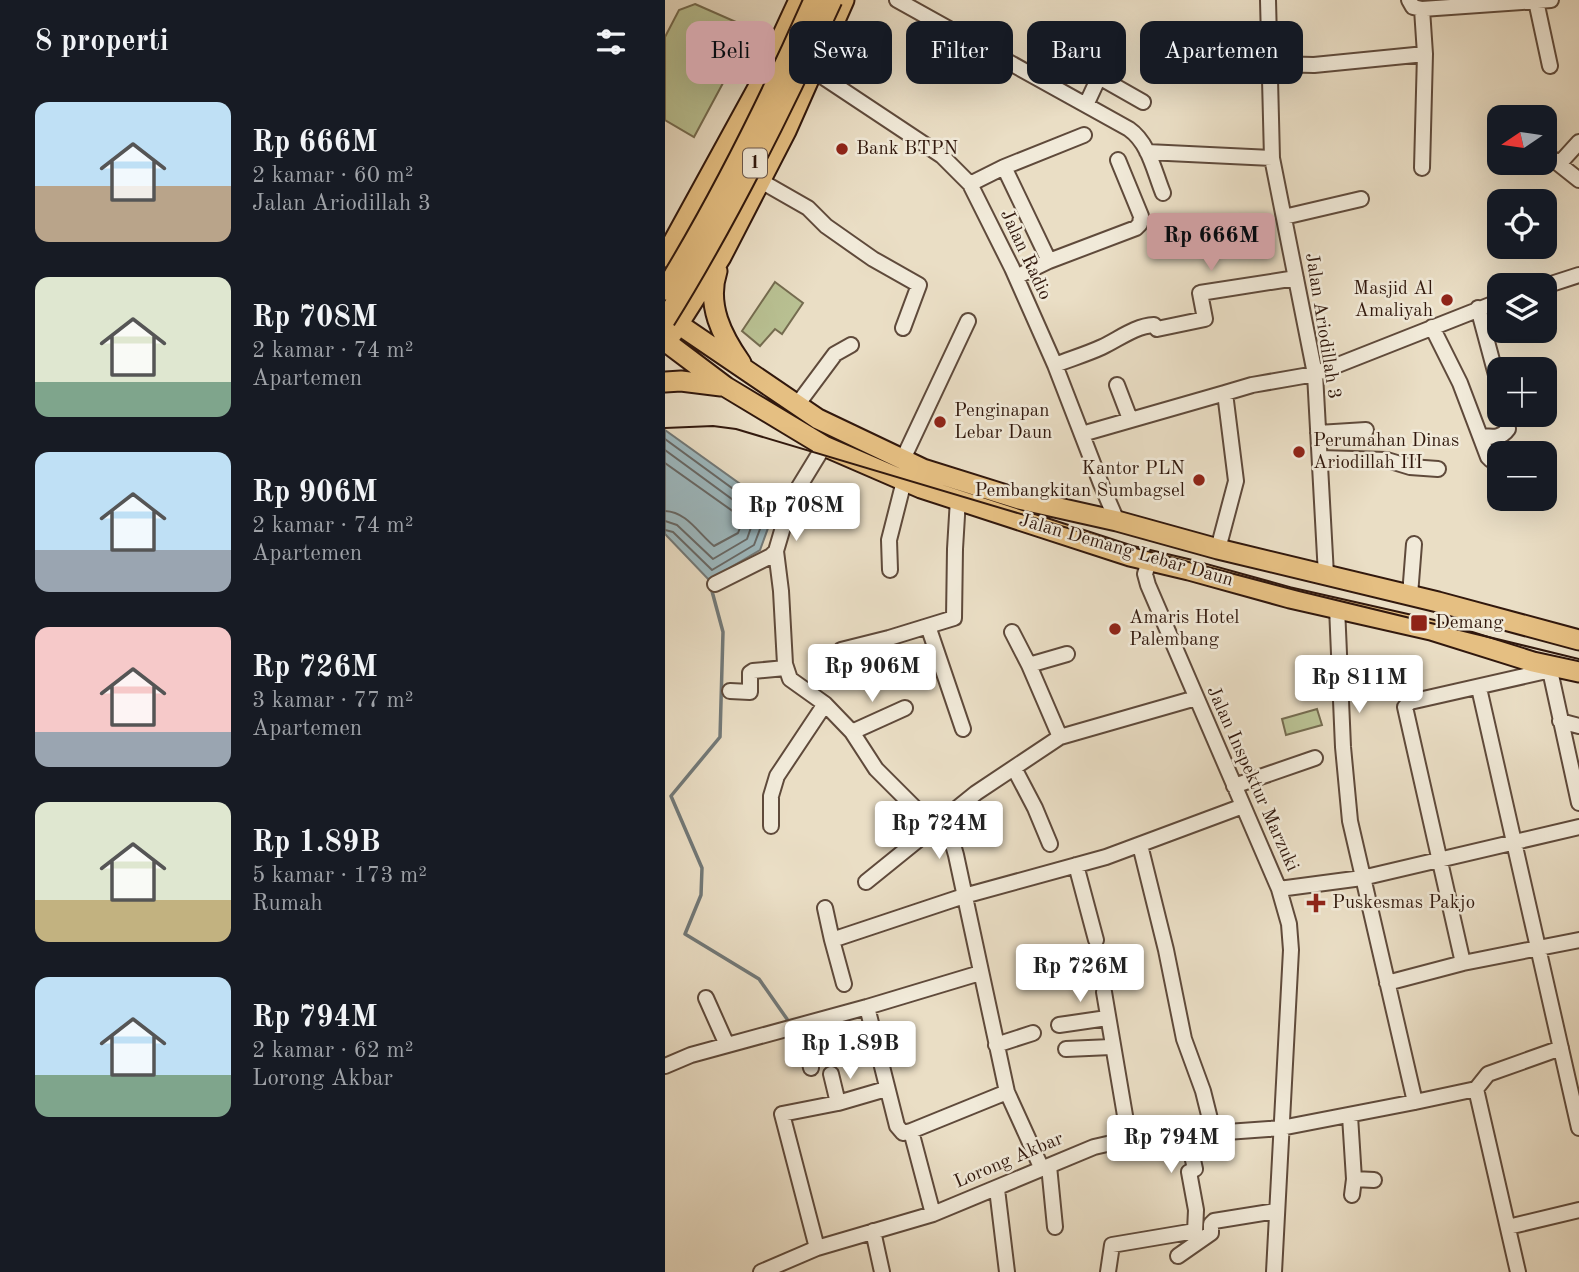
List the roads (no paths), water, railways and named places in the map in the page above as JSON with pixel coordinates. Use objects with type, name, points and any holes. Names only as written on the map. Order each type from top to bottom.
[{"type":"highway","points":[[665,257],[672,238],[696,202],[761,82],[799,0]]},
{"type":"highway","name":"1","points":[[665,290],[776,88],[814,0]]},
{"type":"highway","name":"1","points":[[669,320],[760,155],[832,0]]},
{"type":"highway","points":[[835,21],[844,0]]},
{"type":"highway","points":[[746,371],[727,342],[715,310],[713,288],[721,257],[735,226],[807,84]]},
{"type":"highway","points":[[696,202],[695,216],[702,228],[715,234],[735,226]]},
{"type":"highway","points":[[665,342],[669,320],[721,257]]},
{"type":"highway","name":"Jalan Demang Lebar Daun","points":[[669,320],[818,419],[923,469],[1019,499],[1117,521],[1579,640]]},
{"type":"highway","name":"Jalan Demang Lebar Daun","points":[[665,342],[726,387],[824,446],[904,481],[1080,541],[1149,561],[1290,598],[1431,630],[1550,668],[1579,672]]},
{"type":"highway","points":[[665,382],[697,382],[726,387]]},
{"type":"street","points":[[897,0],[1136,134],[1147,152],[1163,193]]},
{"type":"street","name":"Jalan Ariodillah 3","points":[[1268,0],[1269,21]]},
{"type":"street","points":[[1409,0],[1413,7],[1422,9],[1543,1],[1550,66]]},
{"type":"street","points":[[1422,9],[1425,54],[1422,168]]},
{"type":"street","points":[[1303,65],[1425,54]]},
{"type":"street","name":"Jalan Radio","points":[[834,84],[942,156],[970,184],[1016,277],[1055,365],[1117,521]]},
{"type":"street","points":[[1086,105],[1096,84]]},
{"type":"street","points":[[1111,84],[1143,102]]},
{"type":"street","name":"Jalan Ariodillah 3","points":[[1271,84],[1272,158],[1315,374],[1326,575]]},
{"type":"street","points":[[970,184],[1004,167],[1084,135]]},
{"type":"street","points":[[1579,142],[1559,164],[1579,180]]},
{"type":"street","points":[[1147,152],[1272,158]]},
{"type":"street","points":[[1016,277],[1049,261],[1136,228],[1140,224],[1141,216],[1118,160]]},
{"type":"street","points":[[1004,167],[1049,261]]},
{"type":"street","points":[[759,180],[808,208],[826,226],[873,259],[919,285],[902,328]]},
{"type":"street","points":[[1284,217],[1361,199]]},
{"type":"street","points":[[1557,282],[1579,275]]},
{"type":"street","points":[[1055,365],[1101,348],[1131,331],[1147,326],[1154,325],[1157,329],[1205,319],[1200,293],[1296,278]]},
{"type":"street","points":[[1082,434],[1252,385],[1315,374],[1487,305]]},
{"type":"street","points":[[1478,308],[1491,357]]},
{"type":"street","points":[[903,459],[968,321]]},
{"type":"street","points":[[1432,327],[1487,451]]},
{"type":"street","points":[[797,405],[835,354],[851,345]]},
{"type":"street","points":[[1117,385],[1130,419]]},
{"type":"street","points":[[1218,549],[1236,481],[1225,394]]},
{"type":"street","points":[[1481,436],[1498,437],[1505,434],[1509,427]]},
{"type":"street","points":[[1318,433],[1366,430]]},
{"type":"street","points":[[824,446],[791,500],[776,551],[785,668],[790,679],[825,704],[852,732],[876,769],[939,822],[956,855],[1007,1092],[1045,1167],[1055,1227]]},
{"type":"street","points":[[1320,458],[1387,460],[1409,467],[1438,468]]},
{"type":"street","points":[[890,570],[889,540],[904,481]]},
{"type":"street","points":[[841,650],[951,620],[955,615],[954,548],[958,499]]},
{"type":"street","points":[[1410,595],[1414,544]]},
{"type":"street","points":[[715,584],[776,551]]},
{"type":"street","name":"Jalan Inspektur Marzuki","points":[[1149,561],[1146,574],[1148,584],[1279,889],[1289,924],[1291,950],[1274,1272]]},
{"type":"street","points":[[1337,607],[1343,747],[1350,821],[1415,1102]]},
{"type":"street","points":[[928,626],[963,729]]},
{"type":"street","points":[[1012,632],[1061,737]]},
{"type":"street","points":[[1029,665],[1067,654]]},
{"type":"street","points":[[730,691],[750,692],[750,673],[753,671],[785,668]]},
{"type":"street","points":[[1463,963],[1405,707],[1410,702],[1479,688],[1550,668],[1579,803]]},
{"type":"street","points":[[1479,688],[1578,1118]]},
{"type":"street","points":[[866,882],[939,822],[1061,737],[1196,698]]},
{"type":"street","points":[[771,826],[771,796],[777,776],[825,704]]},
{"type":"street","points":[[852,732],[905,708]]},
{"type":"street","points":[[1560,721],[1579,726]]},
{"type":"street","points":[[1234,786],[1315,758]]},
{"type":"street","points":[[1014,768],[1050,844]]},
{"type":"street","points":[[832,940],[964,896],[1140,845],[1243,806]]},
{"type":"street","points":[[1279,889],[1362,878],[1579,827]]},
{"type":"street","points":[[1140,845],[1166,950],[1184,1039],[1203,1091],[1213,1131]]},
{"type":"street","points":[[1076,865],[1096,940]]},
{"type":"street","points":[[825,908],[844,984]]},
{"type":"street","points":[[1387,983],[1463,963],[1579,940]]},
{"type":"street","points":[[665,1066],[691,1055],[980,973]]},
{"type":"street","points":[[1104,992],[1111,1047],[1129,1139]]},
{"type":"street","points":[[706,998],[727,1045]]},
{"type":"street","points":[[867,1007],[886,1089],[898,1129],[903,1133],[1007,1092]]},
{"type":"street","points":[[1059,1025],[1107,1018]]},
{"type":"street","points":[[802,1025],[811,1068]]},
{"type":"street","points":[[996,1045],[1033,1033]]},
{"type":"street","points":[[1066,1049],[1111,1047]]},
{"type":"street","points":[[1518,1272],[1476,1088],[1488,1074],[1560,1048]]},
{"type":"street","points":[[831,1074],[838,1103]]},
{"type":"street","name":"Lorong Akbar","points":[[761,1272],[784,1267],[817,1248],[933,1214],[1094,1147],[1129,1139],[1187,1133],[1281,1128],[1350,1116],[1476,1088]]},
{"type":"street","points":[[817,1248],[782,1114],[838,1103],[886,1089]]},
{"type":"street","points":[[1350,1116],[1354,1179],[1352,1195]]},
{"type":"street","points":[[911,1131],[933,1214]]},
{"type":"street","points":[[1108,1272],[1112,1245],[1195,1231],[1196,1210],[1189,1172],[1195,1169],[1187,1133]]},
{"type":"street","points":[[1354,1179],[1374,1180]]},
{"type":"street","points":[[997,1189],[1007,1272]]},
{"type":"street","points":[[1508,1227],[1579,1210]]},
{"type":"street","points":[[1178,1256],[1211,1233],[1211,1224],[1214,1221],[1276,1211]]},
{"type":"street","points":[[873,1231],[882,1272]]},
{"type":"water","points":[[665,430],[775,509],[760,550],[709,580],[665,534]]},
{"type":"waterway","points":[[709,580],[723,632],[720,737],[671,796],[702,868],[701,895],[685,934],[759,979],[787,1019]]},
{"type":"tram line","points":[[665,428],[713,426],[736,429],[1128,546],[1579,659]]},
{"type":"place","name":"Bank BTPN","points":[[842,149]]},
{"type":"place","name":"Masjid Al Amaliyah","points":[[1447,300]]},
{"type":"place","name":"Penginapan Lebar Daun","points":[[940,422]]},
{"type":"place","name":"Perumahan Dinas Ariodillah III","points":[[1299,452]]},
{"type":"place","name":"Kantor PLN Pembangkitan Sumbagsel","points":[[1199,480]]},
{"type":"place","name":"Demang","points":[[1419,623]]},
{"type":"place","name":"Amaris Hotel Palembang","points":[[1115,629]]},
{"type":"place","name":"Puskesmas Pakjo","points":[[1316,903]]}]
